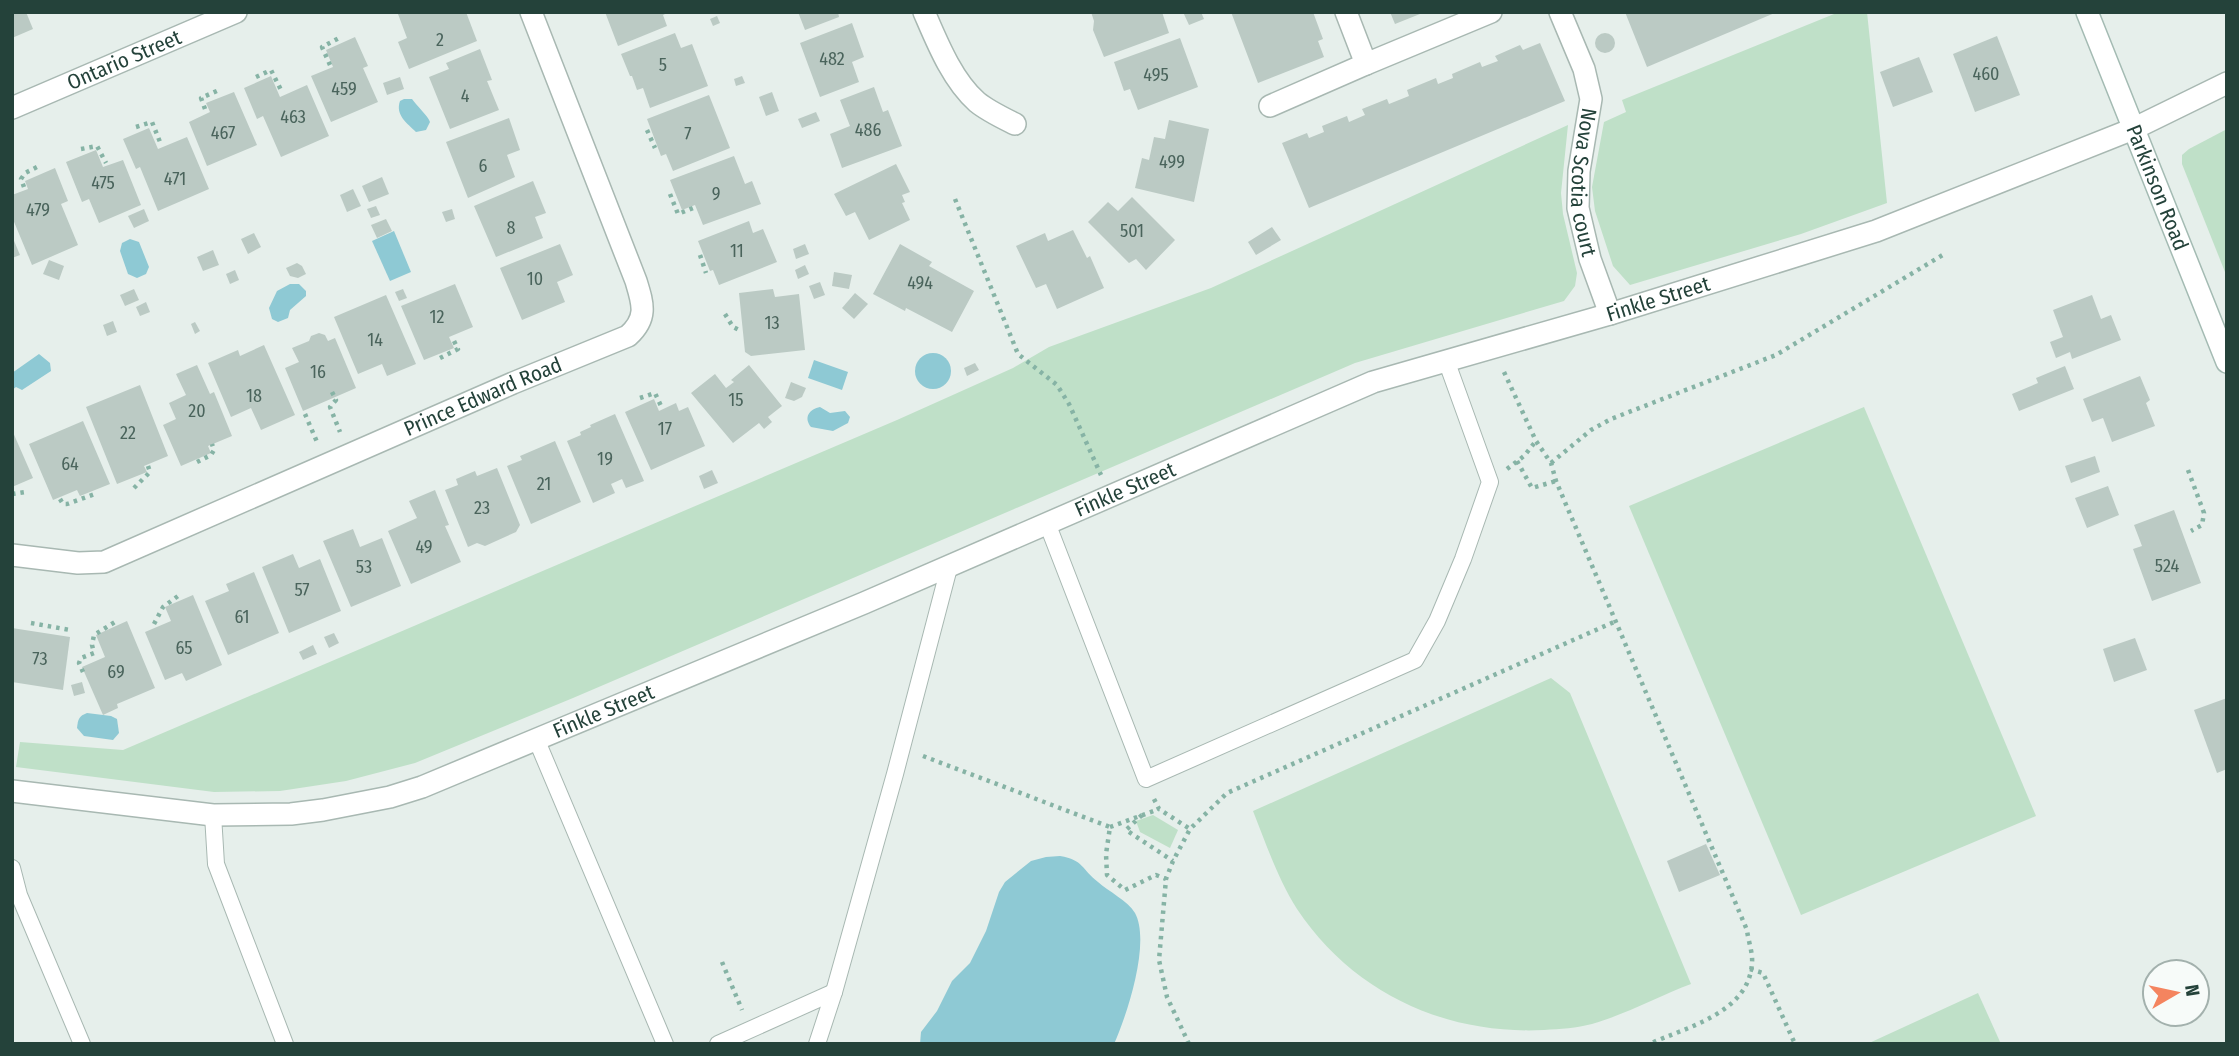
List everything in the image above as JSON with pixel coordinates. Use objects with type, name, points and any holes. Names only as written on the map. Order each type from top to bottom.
[{"type":"street","name":"Ontario Street","points":[[12,108],[236,12]]},
{"type":"street","name":"Prince Edward Road","points":[[12,555],[104,562],[513,383],[628,336],[637,328],[643,308],[636,281],[531,12]]},
{"type":"street","points":[[924,12],[939,46],[967,91],[977,102],[1015,124]]},
{"type":"street","points":[[1346,12],[1366,64]]},
{"type":"street","points":[[1270,106],[1491,12]]},
{"type":"street","name":"Nova Scotia court","points":[[1560,12],[1584,69],[1591,99],[1581,159],[1578,208],[1591,259],[1610,314]]},
{"type":"street","name":"Parkinson Road","points":[[2087,12],[2227,362]]},
{"type":"street","name":"Finkle Street","points":[[12,791],[213,815],[291,814],[344,807],[422,787],[864,603],[1373,382],[1610,314],[1876,231],[2133,129],[2227,83]]},
{"type":"lane","points":[[1047,523],[1146,779],[1415,660],[1437,621],[1490,482],[1446,360]]},
{"type":"lane","points":[[817,1044],[899,762],[950,564]]},
{"type":"lane","points":[[537,741],[665,1044]]},
{"type":"lane","points":[[213,815],[216,864],[285,1044]]},
{"type":"lane","points":[[12,868],[19,895],[82,1044]]},
{"type":"lane","points":[[718,1044],[834,992]]},
{"type":"path","points":[[330,65],[322,47],[341,37]]},
{"type":"path","points":[[256,77],[271,70],[281,90]]},
{"type":"path","points":[[205,109],[201,98],[219,90]]},
{"type":"path","points":[[136,127],[152,122],[160,142]]},
{"type":"path","points":[[647,130],[655,148]]},
{"type":"path","points":[[81,149],[97,146],[106,163]]},
{"type":"path","points":[[24,187],[21,179],[25,173],[39,166]]},
{"type":"path","points":[[670,194],[678,214],[693,208]]},
{"type":"path","points":[[955,199],[1018,354],[1058,385],[1110,495]]},
{"type":"path","points":[[1551,463],[1591,429],[1776,355],[1946,253]]},
{"type":"path","points":[[700,256],[706,273]]},
{"type":"path","points":[[725,313],[733,327],[741,331]]},
{"type":"path","points":[[440,358],[458,349],[453,339]]},
{"type":"path","points":[[1504,372],[1536,441],[1551,463],[1614,622],[1746,930],[1752,962],[1747,985],[1726,1009],[1649,1044]]},
{"type":"path","points":[[332,392],[335,400],[330,407],[350,454]]},
{"type":"path","points":[[639,398],[654,393],[661,406]]},
{"type":"path","points":[[1536,441],[1517,461],[1532,488],[1556,481]]},
{"type":"path","points":[[197,462],[211,456],[214,450],[212,444]]},
{"type":"path","points":[[134,488],[150,472],[148,466]]},
{"type":"path","points":[[2188,470],[2204,513],[2202,526],[2191,531]]},
{"type":"path","points":[[12,494],[25,492]]},
{"type":"path","points":[[60,499],[63,504],[67,504],[95,494]]},
{"type":"path","points":[[154,624],[163,607],[178,596]]},
{"type":"path","points":[[83,673],[79,663],[82,658],[94,653],[94,635],[115,622]]},
{"type":"path","points":[[1188,1044],[1167,997],[1160,960],[1166,879],[1190,829],[1227,793],[1614,622]]},
{"type":"path","points":[[31,623],[70,630]]},
{"type":"path","points":[[923,756],[1110,827],[1159,809]]},
{"type":"path","points":[[1146,779],[1159,809],[1190,829]]},
{"type":"path","points":[[1142,814],[1126,830],[1173,861]]},
{"type":"path","points":[[1110,827],[1106,854],[1107,875],[1125,890],[1156,875],[1166,879]]},
{"type":"path","points":[[722,962],[751,1030]]},
{"type":"path","points":[[1750,969],[1763,973],[1795,1044]]},
{"type":"green space","points":[[1839,12],[1867,12],[1887,203],[1801,234],[1630,285],[1613,266],[1595,211],[1592,187],[1604,122],[1626,112],[1622,100]]},
{"type":"green space","points":[[1568,125],[1561,193],[1563,214],[1577,273],[1575,286],[1564,301],[1355,363],[415,763],[346,781],[280,791],[214,792],[16,767],[20,742],[123,750],[897,420],[1013,368],[1049,347],[1211,288]]},
{"type":"green space","points":[[2227,129],[2227,277],[2182,164],[2182,155]]},
{"type":"green space","points":[[1864,407],[2036,816],[1801,915],[1629,506]]},
{"type":"green space","points":[[1551,678],[1570,693],[1691,984],[1616,1016],[1574,1027],[1507,1030],[1437,1016],[1404,1003],[1374,986],[1345,964],[1320,939],[1297,909],[1284,886],[1253,811]]},
{"type":"green space","points":[[1153,815],[1178,830],[1170,848],[1140,832],[1136,821]]},
{"type":"green space","points":[[1978,993],[2001,1044],[1867,1044]]},
{"type":"water","points":[[404,99],[412,99],[427,117],[430,122],[426,130],[416,132],[403,118],[399,106]]},
{"type":"water","points":[[394,231],[411,272],[390,281],[372,241]]},
{"type":"water","points":[[130,239],[139,242],[149,267],[146,274],[137,278],[128,274],[120,251],[122,243]]},
{"type":"water","points":[[290,284],[299,284],[306,291],[306,296],[290,310],[288,318],[278,322],[272,319],[269,308],[277,291]]},
{"type":"water","points":[[933,353],[946,358],[951,371],[946,384],[933,389],[920,384],[915,371],[920,358]]},
{"type":"water","points":[[39,354],[50,363],[51,371],[22,390],[16,387],[12,390],[12,373]]},
{"type":"water","points":[[814,360],[848,372],[842,390],[808,378]]},
{"type":"water","points":[[820,407],[830,413],[845,411],[850,417],[848,423],[833,431],[811,427],[809,414]]},
{"type":"water","points":[[87,713],[117,719],[119,733],[113,740],[84,736],[77,725],[78,720]]},
{"type":"water","points":[[1060,856],[1078,863],[1128,904],[1135,913],[1139,926],[1139,960],[1135,979],[1114,1044],[920,1044],[921,1032],[937,1011],[952,981],[970,963],[1005,882],[1031,861]]},
{"type":"building","points":[[12,12],[26,12],[33,29],[12,38]]},
{"type":"building","points":[[466,12],[477,41],[409,69],[398,42],[407,38],[398,14]]},
{"type":"building","points":[[605,12],[669,12],[663,15],[667,26],[618,46]]},
{"type":"building","points":[[798,12],[838,12],[839,17],[805,30]]},
{"type":"building","points":[[1091,12],[1162,12],[1169,33],[1104,57],[1093,30]]},
{"type":"building","points":[[1183,12],[1201,12],[1204,19],[1189,25]]},
{"type":"building","points":[[1231,12],[1313,12],[1323,39],[1318,41],[1324,57],[1258,83]]},
{"type":"building","points":[[1390,12],[1425,12],[1395,24]]},
{"type":"building","points":[[1625,12],[1777,12],[1647,67]]},
{"type":"building","points":[[717,16],[720,23],[713,26],[710,19]]},
{"type":"building","points":[[852,23],[864,57],[852,62],[859,82],[820,97],[800,43]]},
{"type":"building","points":[[675,33],[681,48],[692,44],[708,86],[650,108],[643,88],[637,90],[621,54]]},
{"type":"building","points":[[1605,33],[1612,36],[1615,43],[1612,50],[1605,53],[1598,50],[1595,43],[1598,36]]},
{"type":"building","points":[[1997,36],[2020,95],[1975,112],[1953,54]]},
{"type":"building","points":[[355,37],[368,66],[363,68],[378,102],[331,122],[311,76],[333,67],[326,50]]},
{"type":"building","points":[[1180,38],[1198,87],[1138,110],[1130,89],[1124,91],[1114,62]]},
{"type":"building","points":[[1540,43],[1565,101],[1309,208],[1282,143],[1307,133],[1309,138],[1324,132],[1322,126],[1347,116],[1349,122],[1365,115],[1362,109],[1387,99],[1389,104],[1409,96],[1407,90],[1436,78],[1438,84],[1453,78],[1452,74],[1480,62],[1482,67],[1498,61],[1495,56],[1520,45],[1523,50]]},
{"type":"building","points":[[480,49],[492,80],[487,81],[499,110],[450,129],[429,77],[449,69],[446,63]]},
{"type":"building","points":[[1919,57],[1933,92],[1893,107],[1880,72]]},
{"type":"building","points":[[271,76],[280,97],[307,85],[329,136],[281,157],[263,116],[257,119],[244,88]]},
{"type":"building","points":[[742,76],[745,83],[736,86],[734,79]]},
{"type":"building","points":[[400,77],[404,89],[387,95],[383,83]]},
{"type":"building","points":[[874,87],[883,112],[888,110],[902,146],[842,168],[830,134],[850,126],[840,100]]},
{"type":"building","points":[[234,92],[257,145],[207,166],[189,122],[210,112],[206,103]]},
{"type":"building","points":[[772,92],[779,111],[766,116],[759,97]]},
{"type":"building","points":[[709,95],[730,148],[673,171],[666,154],[661,156],[647,119]]},
{"type":"building","points":[[816,112],[820,121],[802,128],[798,119]]},
{"type":"building","points":[[509,118],[520,150],[507,155],[515,177],[468,198],[446,142]]},
{"type":"building","points":[[1169,120],[1209,129],[1194,202],[1135,188],[1142,158],[1149,160],[1154,137],[1165,139]]},
{"type":"building","points":[[149,128],[158,149],[187,137],[209,189],[158,211],[140,167],[136,169],[123,139]]},
{"type":"building","points":[[96,150],[103,167],[123,160],[141,205],[99,223],[89,199],[82,202],[66,162]]},
{"type":"building","points":[[734,156],[745,184],[752,181],[761,204],[703,225],[695,205],[682,210],[670,180]]},
{"type":"building","points":[[896,164],[910,192],[902,195],[905,202],[902,203],[910,220],[869,240],[855,212],[846,216],[834,194]]},
{"type":"building","points":[[55,168],[68,201],[61,204],[78,245],[32,265],[12,217],[12,195],[28,189],[25,181]]},
{"type":"building","points":[[382,177],[389,194],[369,202],[362,186]]},
{"type":"building","points":[[533,181],[546,213],[535,217],[543,238],[496,257],[474,206]]},
{"type":"building","points":[[353,189],[361,206],[347,212],[340,195]]},
{"type":"building","points":[[1132,197],[1175,240],[1146,270],[1136,259],[1129,263],[1088,222],[1108,202],[1118,211]]},
{"type":"building","points":[[376,206],[380,215],[371,218],[367,209]]},
{"type":"building","points":[[144,209],[149,221],[134,228],[128,216]]},
{"type":"building","points":[[452,209],[455,219],[446,222],[442,212]]},
{"type":"building","points":[[386,219],[392,231],[377,238],[371,225]]},
{"type":"building","points":[[749,221],[753,233],[763,229],[777,262],[719,285],[698,241]]},
{"type":"building","points":[[1272,227],[1281,240],[1256,255],[1248,242]]},
{"type":"building","points":[[1073,230],[1087,258],[1090,256],[1104,288],[1057,309],[1046,284],[1036,288],[1016,246],[1045,233],[1048,241]]},
{"type":"building","points":[[254,233],[261,247],[248,254],[241,239]]},
{"type":"building","points":[[12,236],[20,255],[12,258]]},
{"type":"building","points":[[560,244],[573,275],[557,282],[565,302],[522,320],[500,268]]},
{"type":"building","points":[[805,244],[809,254],[796,259],[793,249]]},
{"type":"building","points":[[900,244],[932,262],[929,266],[974,291],[952,332],[873,294]]},
{"type":"building","points":[[213,250],[219,265],[203,271],[197,257]]},
{"type":"building","points":[[49,260],[64,266],[59,280],[43,274]]},
{"type":"building","points":[[297,263],[306,274],[298,278],[290,276],[286,268]]},
{"type":"building","points":[[805,265],[809,274],[798,279],[795,270]]},
{"type":"building","points":[[235,270],[239,280],[230,284],[226,274]]},
{"type":"building","points":[[834,272],[852,275],[849,289],[832,286]]},
{"type":"building","points":[[820,282],[825,295],[814,299],[809,286]]},
{"type":"building","points":[[455,284],[473,327],[449,337],[454,348],[424,360],[401,306]]},
{"type":"building","points":[[134,289],[139,300],[125,306],[120,295]]},
{"type":"building","points":[[403,289],[407,298],[399,301],[395,292]]},
{"type":"building","points":[[773,289],[775,297],[799,294],[805,350],[751,356],[745,352],[739,293]]},
{"type":"building","points":[[855,293],[868,304],[854,319],[842,308]]},
{"type":"building","points":[[386,295],[416,364],[387,376],[382,364],[358,374],[334,317]]},
{"type":"building","points":[[2092,295],[2101,319],[2111,315],[2121,340],[2072,359],[2070,352],[2056,358],[2050,342],[2063,337],[2053,310]]},
{"type":"building","points":[[146,302],[150,312],[140,316],[136,307]]},
{"type":"building","points":[[113,321],[117,332],[107,336],[103,325]]},
{"type":"building","points":[[195,322],[200,331],[195,334],[191,324]]},
{"type":"building","points":[[319,333],[325,335],[328,341],[335,338],[356,388],[303,411],[285,368],[299,362],[292,348],[309,341],[311,336]]},
{"type":"building","points":[[264,345],[295,415],[261,430],[251,408],[231,417],[208,363],[238,350],[240,356]]},
{"type":"building","points":[[975,363],[979,370],[967,376],[964,368]]},
{"type":"building","points":[[197,365],[210,394],[214,392],[232,436],[208,446],[211,453],[181,466],[163,425],[176,419],[169,403],[186,395],[176,374]]},
{"type":"building","points":[[749,365],[782,406],[768,417],[772,422],[764,429],[759,423],[733,443],[691,393],[715,374],[726,388],[734,382],[731,380]]},
{"type":"building","points":[[2065,366],[2074,389],[2019,411],[2012,394],[2038,383],[2036,378]]},
{"type":"building","points":[[2140,376],[2150,400],[2146,403],[2155,426],[2112,442],[2103,418],[2092,422],[2083,399]]},
{"type":"building","points":[[791,382],[806,388],[802,397],[794,401],[785,398]]},
{"type":"building","points":[[140,385],[168,456],[144,466],[147,472],[117,484],[86,407]]},
{"type":"building","points":[[654,399],[659,411],[676,403],[679,411],[688,407],[705,446],[651,470],[625,412]]},
{"type":"building","points":[[615,414],[644,481],[626,488],[622,479],[611,484],[615,493],[593,503],[567,441],[581,435],[580,432],[591,427],[590,425]]},
{"type":"building","points":[[83,421],[110,484],[80,496],[77,490],[53,500],[29,444]]},
{"type":"building","points":[[12,430],[33,478],[12,487]]},
{"type":"building","points":[[555,441],[581,502],[531,524],[507,466],[522,460],[520,456]]},
{"type":"building","points":[[2095,456],[2100,472],[2071,483],[2065,466]]},
{"type":"building","points":[[497,468],[520,525],[516,532],[485,546],[477,543],[468,547],[445,490],[458,485],[456,479],[475,471],[477,476]]},
{"type":"building","points":[[712,470],[718,483],[704,489],[699,476]]},
{"type":"building","points":[[2108,486],[2119,515],[2087,528],[2075,498]]},
{"type":"building","points":[[435,490],[449,525],[445,526],[461,562],[411,584],[388,531],[417,518],[409,501]]},
{"type":"building","points":[[2174,510],[2201,583],[2152,601],[2133,549],[2142,546],[2134,525]]},
{"type":"building","points":[[353,529],[360,547],[382,538],[401,586],[351,607],[323,541]]},
{"type":"building","points":[[293,554],[299,568],[320,559],[341,611],[289,633],[262,567]]},
{"type":"building","points":[[254,572],[279,633],[228,655],[205,601],[229,591],[226,584]]},
{"type":"building","points":[[193,595],[222,665],[186,681],[182,673],[165,680],[145,632],[171,621],[165,607]]},
{"type":"building","points":[[127,621],[155,688],[117,704],[118,708],[103,715],[82,667],[105,657],[96,635]]},
{"type":"building","points":[[12,628],[70,637],[63,690],[12,682]]},
{"type":"building","points":[[334,633],[339,643],[329,648],[324,637]]},
{"type":"building","points":[[2135,638],[2147,670],[2114,682],[2103,649]]},
{"type":"building","points":[[313,645],[317,654],[303,660],[299,652]]},
{"type":"building","points":[[82,682],[85,693],[74,696],[71,685]]},
{"type":"building","points":[[2227,698],[2227,769],[2217,773],[2194,710]]},
{"type":"building","points":[[1706,844],[1720,875],[1679,892],[1667,861]]}]
